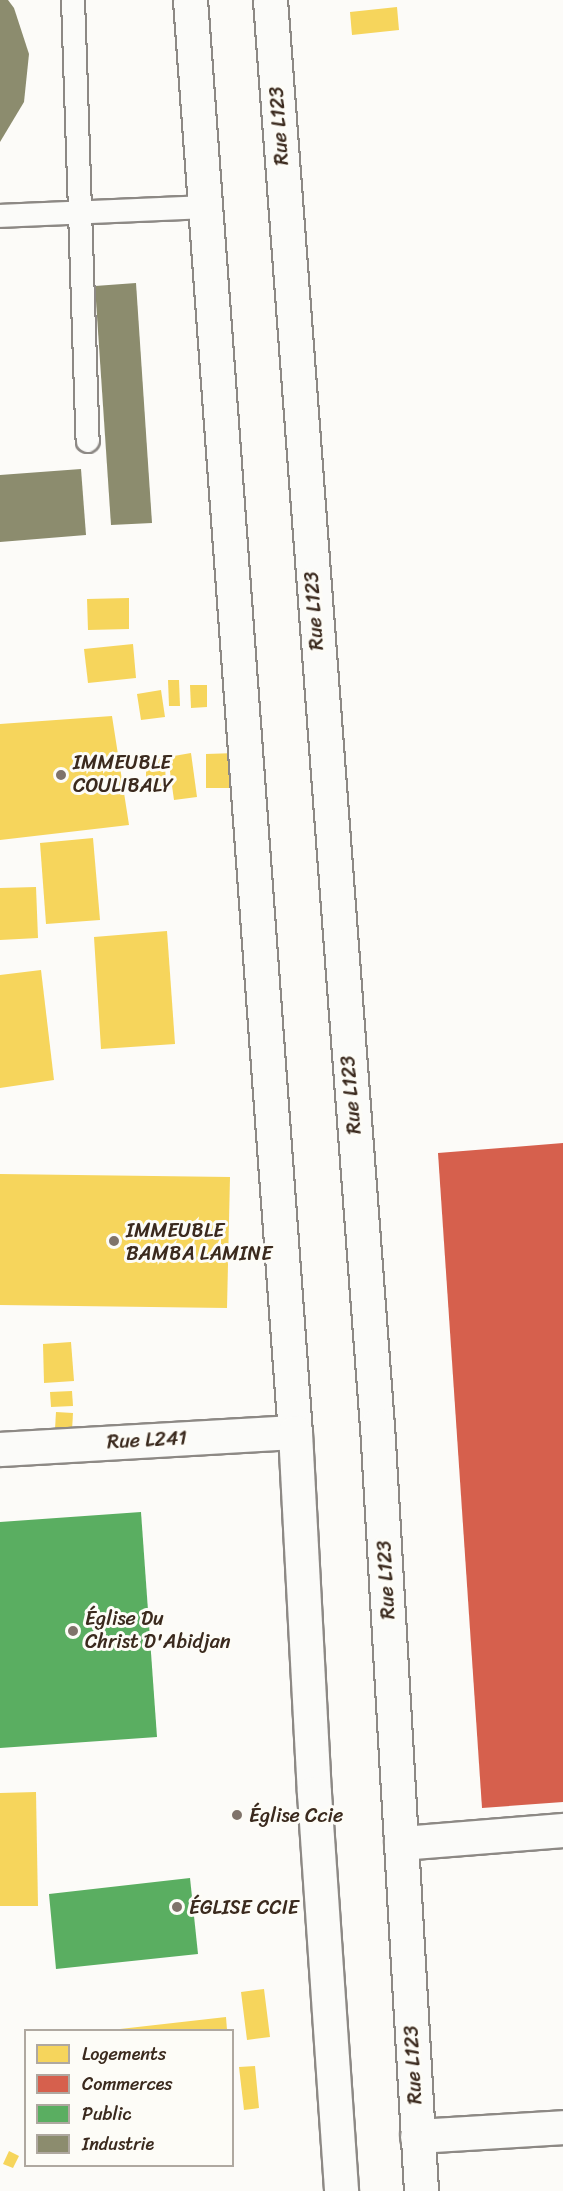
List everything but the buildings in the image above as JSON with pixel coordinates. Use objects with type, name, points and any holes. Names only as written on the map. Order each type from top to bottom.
[{"type":"main road","points":[[190,0],[207,207],[295,1432],[314,1793],[341,2191]]},
{"type":"main road","name":"Rue L123","points":[[270,0],[377,1425],[421,2191]]},
{"type":"main road","name":"Rue L241","points":[[0,1449],[295,1432]]},
{"type":"main road","points":[[401,1843],[563,1830]]},
{"type":"main road","points":[[417,2136],[563,2127]]},
{"type":"lane","points":[[73,0],[88,441]]},
{"type":"lane","points":[[0,216],[81,210],[207,207]]},
{"type":"place","name":"IMMEUBLE COULIBALY","points":[[61,775]]},
{"type":"place","name":"IMMEUBLE BAMBA LAMINE","points":[[114,1241]]},
{"type":"place","name":"Église Du Christ D'Abidjan","points":[[73,1631]]},
{"type":"place","name":"Église Ccie","points":[[237,1815]]},
{"type":"place","name":"ÉGLISE CCIE","points":[[177,1907]]}]
